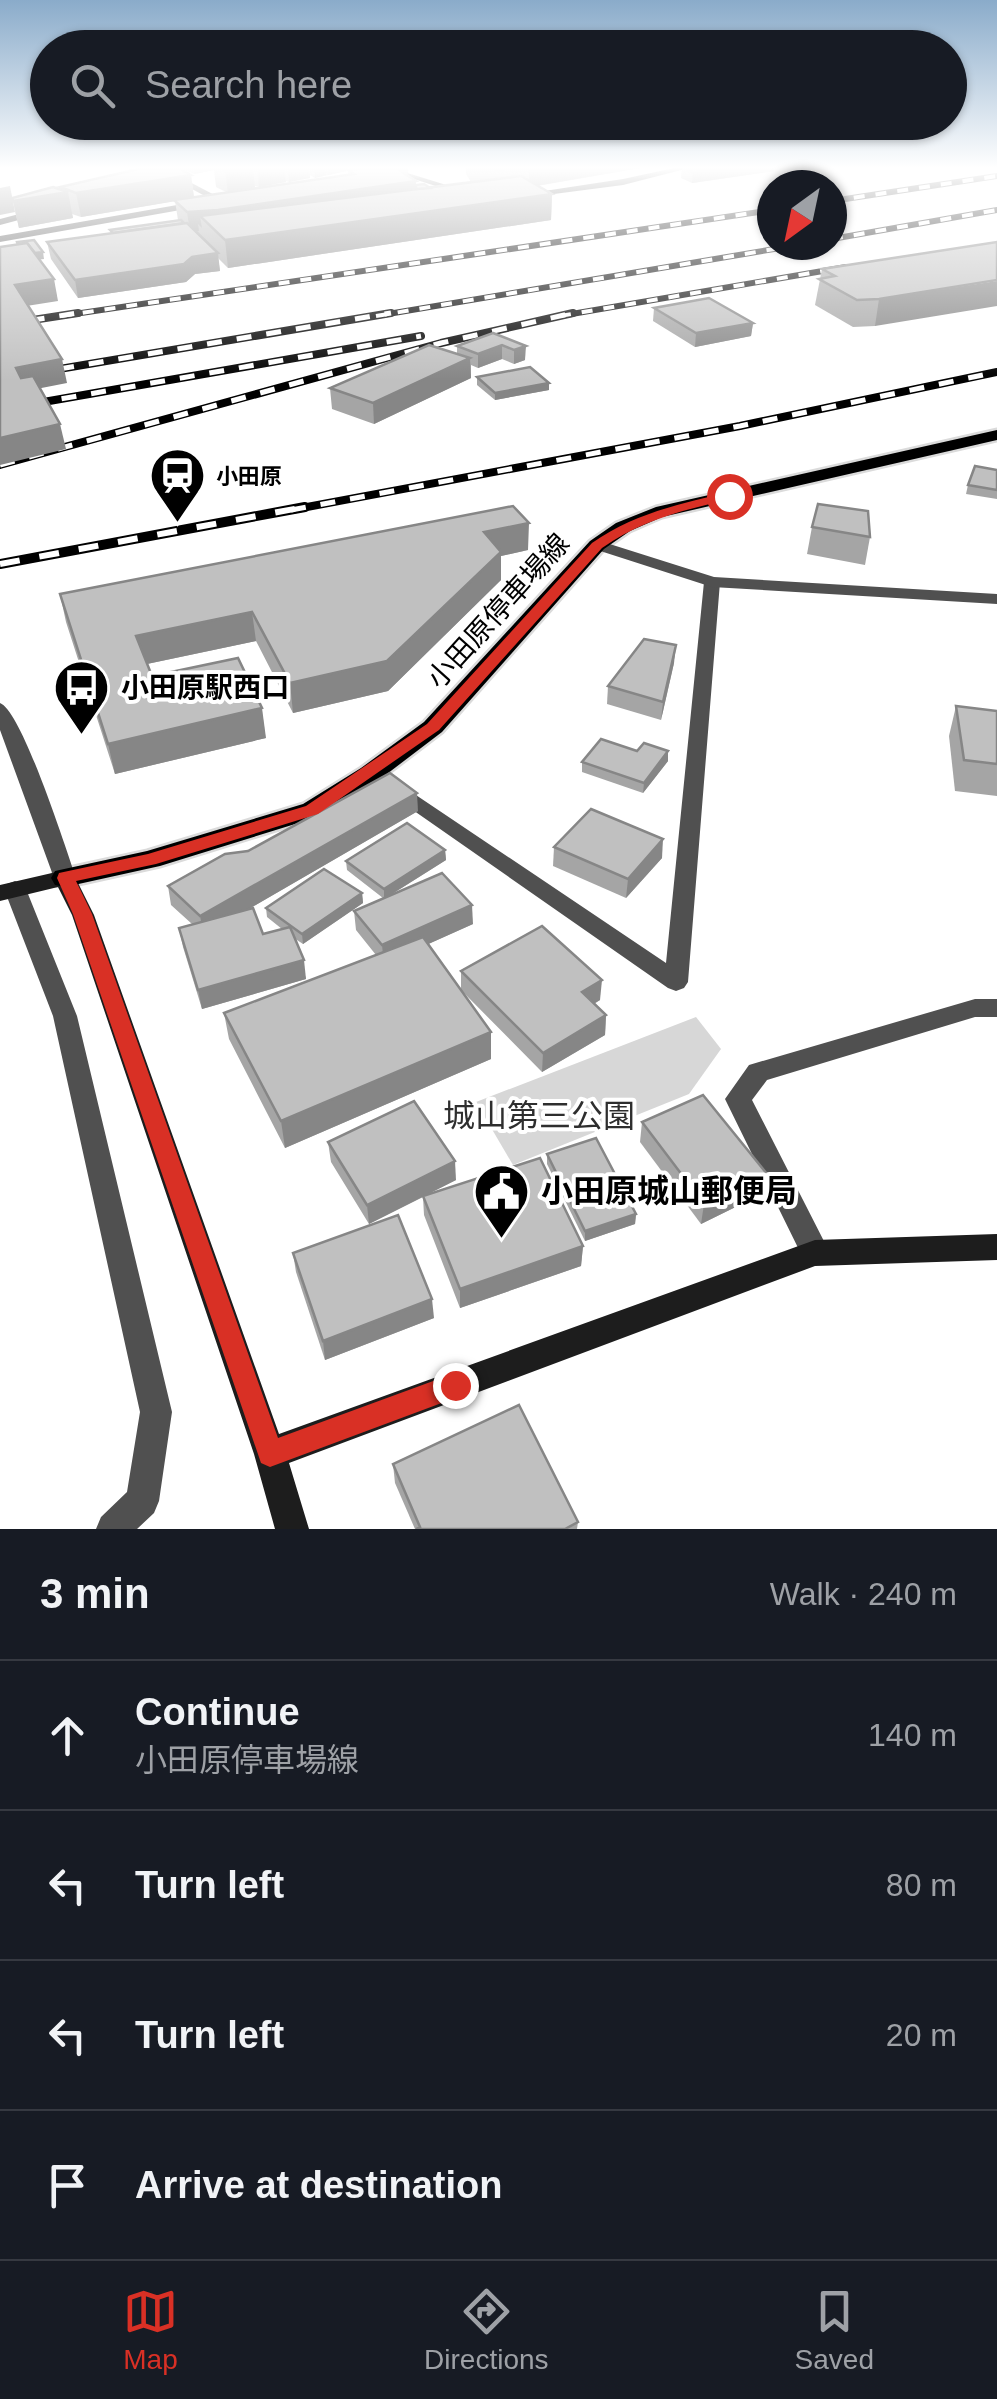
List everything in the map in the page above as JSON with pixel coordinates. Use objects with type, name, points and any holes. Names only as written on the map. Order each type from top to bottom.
[{"type":"main road","name":"小田原停車場線","points":[[66,878],[150,860],[312,810],[370,774],[433,727],[597,545],[623,527],[656,513],[997,435]]},
{"type":"street","points":[[597,545],[712,582],[997,600]]},
{"type":"street","points":[[370,774],[676,982],[712,582]]},
{"type":"street","points":[[0,708],[82,914],[270,1454],[292,1529]]},
{"type":"street","points":[[66,878],[8,891],[65,1016],[156,1412],[142,1500],[113,1529]]},
{"type":"street","points":[[815,1253],[738,1099],[758,1072],[975,1008],[997,1008]]},
{"type":"street","points":[[270,1454],[815,1253],[997,1247]]},
{"type":"green space","name":"城山第三公園","points":[[696,1017],[721,1049],[689,1094],[513,1165],[476,1102]]},
{"type":"building","points":[[74,238],[203,238],[218,253],[192,257],[184,264],[75,280],[47,242]]},
{"type":"building","points":[[34,240],[43,252],[35,253],[27,243],[17,242]]},
{"type":"building","points":[[997,242],[997,280],[857,300],[819,279],[835,276],[822,269]]},
{"type":"building","points":[[27,243],[54,279],[15,285],[62,359],[16,368],[21,378],[33,376],[60,424],[0,438],[0,247]]},
{"type":"building","points":[[709,298],[753,323],[696,333],[654,308]]},
{"type":"building","points":[[493,333],[526,346],[514,350],[502,345],[478,354],[457,346]]},
{"type":"building","points":[[429,345],[470,358],[373,403],[330,388]]},
{"type":"building","points":[[530,367],[549,383],[495,393],[477,377]]},
{"type":"building","points":[[975,466],[997,470],[997,490],[968,485]]},
{"type":"building","points":[[818,504],[868,511],[870,537],[812,527]]},
{"type":"building","points":[[513,506],[529,523],[484,532],[501,552],[387,661],[290,683],[252,612],[136,636],[152,676],[238,658],[262,708],[108,744],[60,594]]},
{"type":"building","points":[[644,639],[676,645],[663,702],[608,686]]},
{"type":"building","points":[[956,706],[997,711],[997,764],[964,760]]},
{"type":"building","points":[[601,739],[637,751],[644,743],[668,751],[644,783],[582,762]]},
{"type":"building","points":[[390,773],[417,793],[200,916],[168,886],[225,854],[248,851]]},
{"type":"building","points":[[591,809],[663,839],[628,879],[554,847]]},
{"type":"building","points":[[407,823],[445,850],[384,889],[346,861]]},
{"type":"building","points":[[324,869],[362,893],[302,934],[266,908]]},
{"type":"building","points":[[442,873],[472,905],[382,945],[354,911]]},
{"type":"building","points":[[253,908],[263,934],[290,927],[304,960],[198,990],[179,928]]},
{"type":"building","points":[[542,926],[602,980],[582,992],[606,1015],[543,1053],[461,971]]},
{"type":"building","points":[[423,937],[491,1032],[281,1121],[224,1013]]},
{"type":"building","points":[[703,1095],[767,1174],[704,1204],[642,1122]]},
{"type":"building","points":[[414,1101],[455,1161],[367,1205],[328,1142]]},
{"type":"building","points":[[596,1138],[636,1214],[585,1231],[547,1154]]},
{"type":"building","name":"小田原城山郵便局","points":[[540,1158],[583,1246],[460,1289],[423,1196]]},
{"type":"building","points":[[398,1215],[432,1299],[323,1341],[293,1253]]},
{"type":"building","points":[[519,1405],[578,1522],[565,1529],[416,1529],[420,1527],[393,1464]]},
{"type":"railway","points":[[61,316],[582,238]]},
{"type":"railway","points":[[376,316],[757,252]]},
{"type":"railway","points":[[560,316],[846,267]]},
{"type":"railway","points":[[0,325],[78,313]]},
{"type":"railway","points":[[0,379],[391,313]]},
{"type":"railway","points":[[0,465],[441,343],[573,313]]},
{"type":"railway","points":[[32,404],[421,336]]},
{"type":"railway","points":[[291,510],[740,426],[997,372]]},
{"type":"railway","points":[[0,564],[305,507]]},
{"type":"place","name":"小田原","points":[[177,525]]},
{"type":"place","name":"小田原駅西口","points":[[82,736]]},
{"type":"place","name":"小田原城山郵便局","points":[[502,1240]]},
{"type":"route","points":[[455,1385],[270,1454],[82,914],[66,878],[150,860],[312,810],[370,774],[433,727],[597,545],[623,527],[656,513],[729,496]]}]
